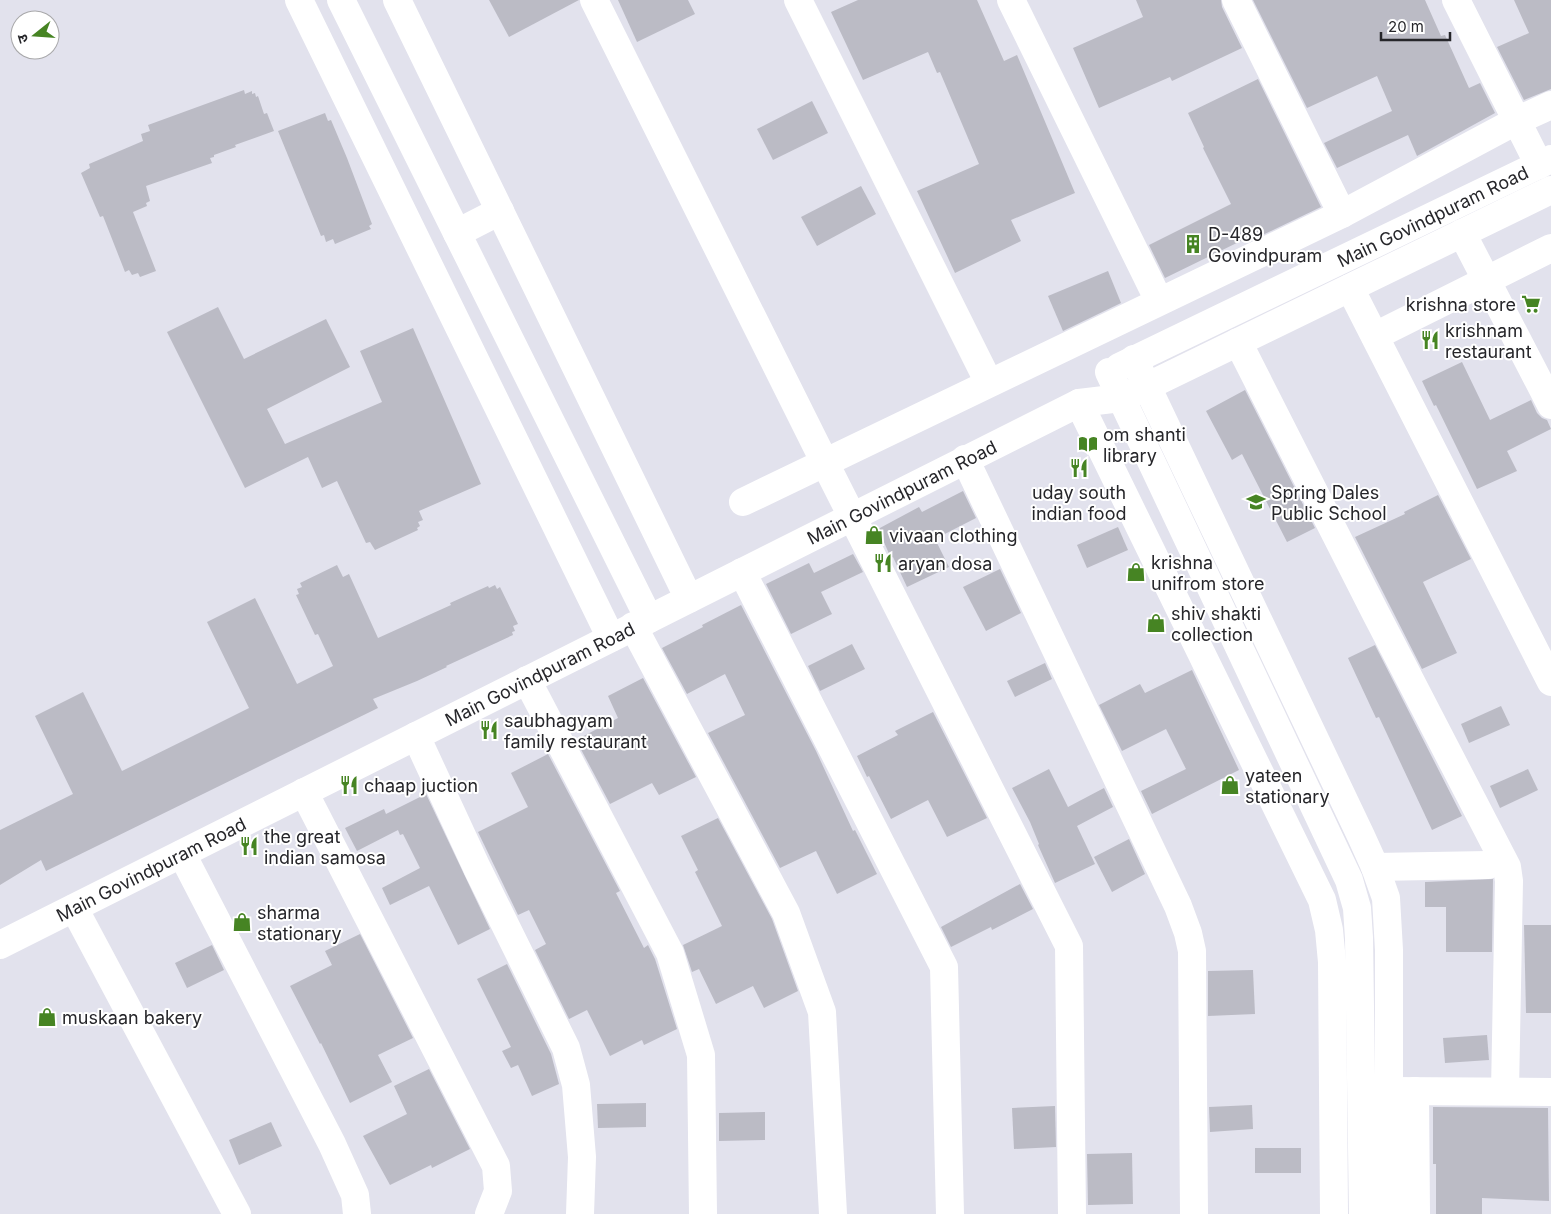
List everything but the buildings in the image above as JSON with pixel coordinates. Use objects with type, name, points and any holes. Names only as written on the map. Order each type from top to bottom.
[{"type":"street","points":[[299,0],[503,417],[631,628],[786,913],[822,1012],[833,1214]]},
{"type":"street","points":[[341,0],[539,398],[631,628]]},
{"type":"street","points":[[397,0],[689,599]]},
{"type":"street","points":[[594,0],[1069,946],[1072,1214]]},
{"type":"street","points":[[798,0],[989,383]]},
{"type":"street","points":[[1011,0],[1159,301]]},
{"type":"street","points":[[1236,0],[1342,214]]},
{"type":"street","points":[[1456,0],[1518,120],[1545,162]]},
{"type":"street","points":[[743,502],[1342,214],[1518,120],[1551,105]]},
{"type":"street","name":"Main Govindpuram Road","points":[[0,945],[1079,403],[1109,372],[1134,359],[1545,162]]},
{"type":"street","name":"Main Govindpuram Road","points":[[1079,403],[1121,398],[1148,386],[1551,190]]},
{"type":"street","points":[[457,233],[500,211]]},
{"type":"street","points":[[1462,233],[1551,405]]},
{"type":"street","points":[[1375,336],[1551,248]]},
{"type":"street","points":[[1350,288],[1551,682]]},
{"type":"street","points":[[1238,342],[1507,867],[1509,881],[1505,1091]]},
{"type":"street","points":[[1134,359],[1375,867],[1386,898],[1390,950],[1388,1091],[1390,1214]]},
{"type":"street","points":[[1109,372],[1349,880],[1357,908],[1359,938],[1363,1214]]},
{"type":"street","points":[[503,417],[539,398]]},
{"type":"street","points":[[1079,403],[1322,900],[1329,930],[1332,962],[1334,1214]]},
{"type":"street","points":[[965,460],[1178,906],[1188,933],[1192,951],[1194,1214]]},
{"type":"street","points":[[742,572],[944,967],[950,1214]]},
{"type":"street","points":[[527,680],[670,953],[701,1055],[703,1214]]},
{"type":"street","points":[[416,736],[477,868],[566,1048],[576,1085],[582,1157],[580,1214]]},
{"type":"street","points":[[304,792],[496,1166],[498,1192],[490,1214]]},
{"type":"street","points":[[182,854],[332,1144],[355,1195],[357,1214]]},
{"type":"street","points":[[1375,867],[1488,865]]},
{"type":"street","points":[[74,908],[237,1214]]},
{"type":"street","points":[[1388,1091],[1551,1092]]},
{"type":"street","points":[[1415,1091],[1416,1214]]},
{"type":"place","name":"D-489 Govindpuram","points":[[1193,244]]},
{"type":"place","name":"krishna store","points":[[1531,304]]},
{"type":"place","name":"krishnam restaurant","points":[[1430,340]]},
{"type":"place","name":"om shanti library","points":[[1088,444]]},
{"type":"place","name":"uday south indian food","points":[[1079,468]]},
{"type":"place","name":"Spring Dales Public School","points":[[1256,502]]},
{"type":"place","name":"vivaan clothing","points":[[874,535]]},
{"type":"place","name":"aryan dosa","points":[[883,563]]},
{"type":"place","name":"krishna unifrom store","points":[[1136,572]]},
{"type":"place","name":"shiv shakti collection","points":[[1156,623]]},
{"type":"place","name":"saubhagyam family restaurant","points":[[489,730]]},
{"type":"place","name":"chaap juction","points":[[349,785]]},
{"type":"place","name":"yateen stationary","points":[[1230,785]]},
{"type":"place","name":"the great indian samosa","points":[[249,846]]},
{"type":"place","name":"sharma stationary","points":[[242,922]]},
{"type":"place","name":"muskaan bakery","points":[[47,1017]]}]
